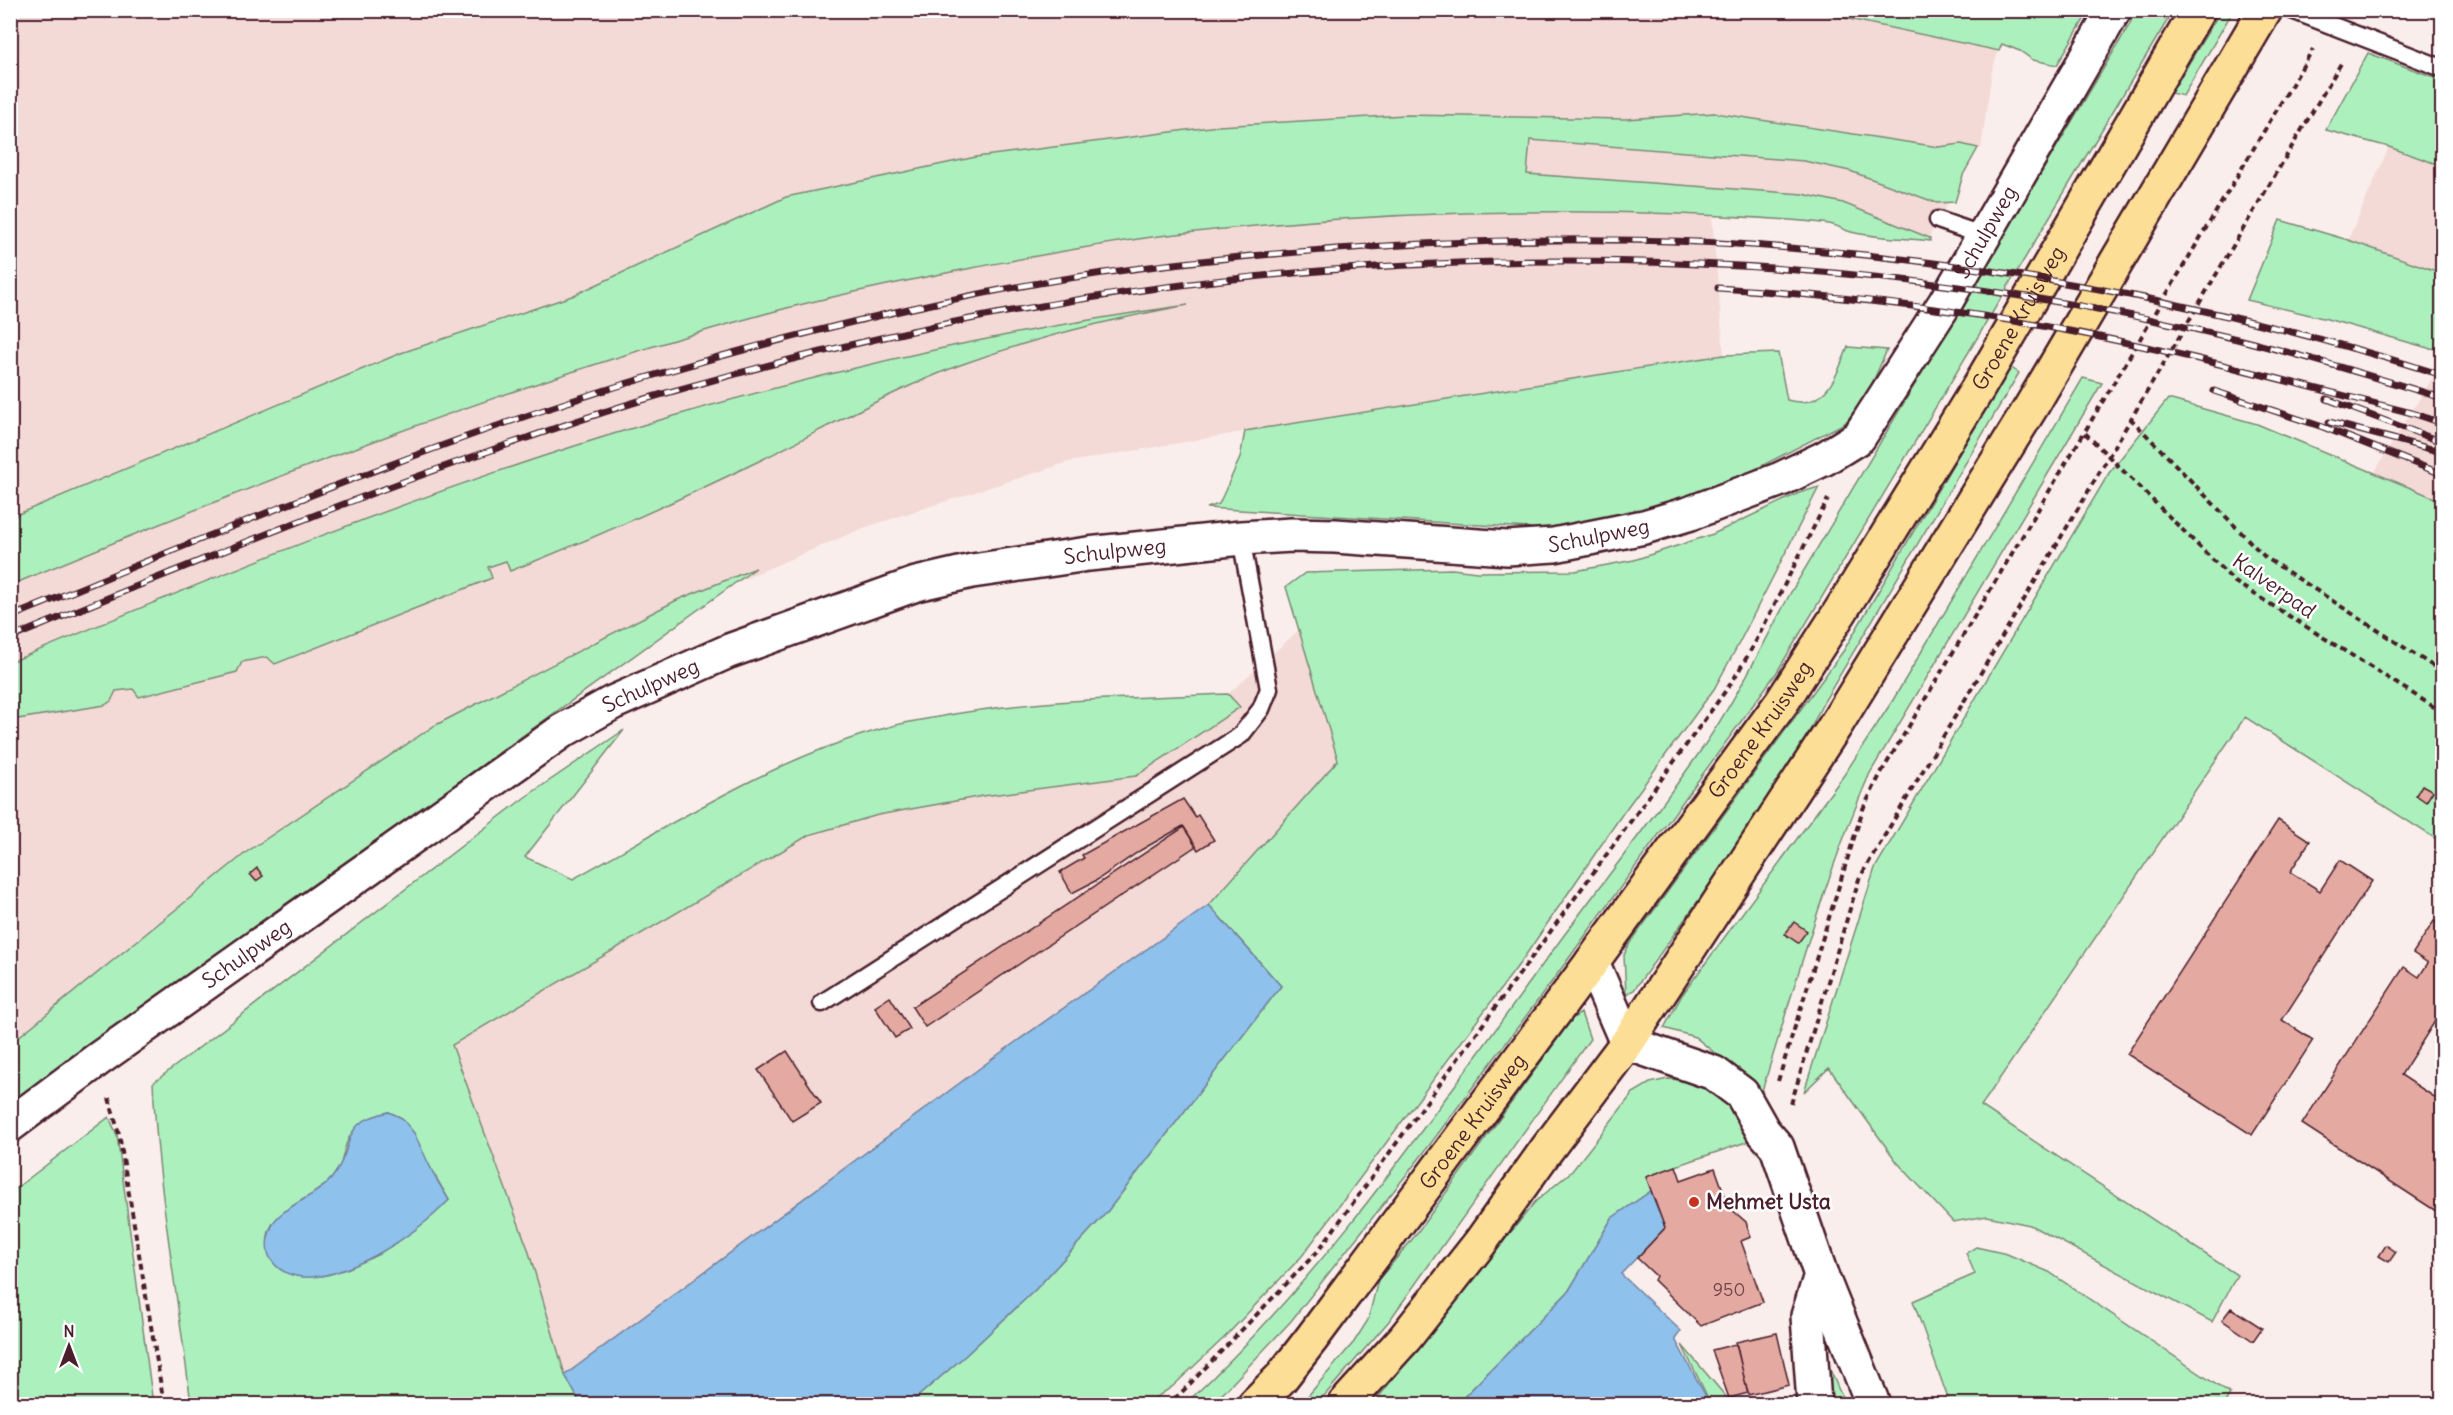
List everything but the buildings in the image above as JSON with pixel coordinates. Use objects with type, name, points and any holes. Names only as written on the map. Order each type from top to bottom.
[{"type":"main road","name":"Groene Kruisweg","points":[[1255,1404],[1281,1378],[1312,1338],[1782,702],[1980,385],[2198,10]]},
{"type":"main road","points":[[1345,1404],[1405,1338],[1480,1243],[1627,1043],[1829,736],[2031,407],[2265,10]]},
{"type":"street","name":"Schulpweg","points":[[10,1125],[97,1060],[562,731],[663,678],[729,651],[916,584],[1021,562],[1241,538],[1335,536],[1507,548],[1554,545],[1644,527],[1691,513],[1781,479],[1825,458],[1859,437],[1945,303],[2114,10]]},
{"type":"street","points":[[1592,962],[1627,1043],[1714,1073],[1742,1094],[1770,1139],[1873,1404]]},
{"type":"street","points":[[1814,1404],[1808,1316],[1821,1275]]},
{"type":"lane","points":[[2292,10],[2442,68]]},
{"type":"lane","points":[[1938,220],[1984,236]]},
{"type":"lane","points":[[822,1003],[1241,735],[1261,709],[1269,689],[1241,538]]},
{"type":"path","points":[[1770,1139],[1789,1039],[1863,809],[1881,773],[2327,24]]},
{"type":"path","points":[[1770,1139],[1859,879],[2358,35]]},
{"type":"path","name":"Kalverpad","points":[[2130,418],[2265,557],[2442,672]]},
{"type":"path","name":"Kalverpad","points":[[2085,433],[2235,582],[2442,712]]},
{"type":"path","points":[[1166,1404],[1179,1395],[1304,1267],[1382,1164],[1732,682],[1754,645],[1832,491]]},
{"type":"path","points":[[97,1060],[119,1134],[164,1404]]},
{"type":"shaded area","points":[[11,11],[2057,11],[2024,54],[2001,44],[1992,71],[1981,149],[1974,147],[1950,200],[1930,235],[1930,241],[1850,232],[1831,224],[1712,216],[1724,355],[1335,416],[1069,462],[866,527],[758,573],[634,631],[11,1084]]},
{"type":"shaded area","points":[[2389,147],[2442,166],[2442,273],[2348,240]]},
{"type":"shaded area","points":[[2442,362],[2442,501],[2374,473]]},
{"type":"shaded area","points":[[1299,630],[1338,760],[1209,905],[1003,1051],[565,1375],[528,1249],[452,1045],[809,835],[878,815],[983,796],[1136,776],[1239,707],[1228,694]]},
{"type":"green space","points":[[2221,10],[2233,11],[2183,96],[2171,93]]},
{"type":"green space","points":[[1811,11],[2089,11],[2057,65],[2033,60],[2020,51],[2002,44],[1999,51]]},
{"type":"green space","points":[[2134,11],[2173,11],[1777,672],[1553,980],[1422,1155],[1291,1321],[1213,1404],[1185,1404],[1234,1357],[1280,1307],[1368,1202],[1710,737],[1758,655],[1791,592],[2130,24]]},
{"type":"green space","points":[[2368,53],[2442,80],[2442,166],[2389,147],[2326,130]]},
{"type":"green space","points":[[1715,113],[1939,147],[1961,144],[1978,148],[1963,175],[1955,202],[1937,203],[1850,171],[1804,161],[1530,140],[1527,174],[1803,194],[1843,203],[1930,238],[1930,241],[1880,237],[1848,231],[1830,224],[1803,221],[1645,213],[1565,212],[1406,215],[1326,220],[1143,238],[1070,250],[819,300],[672,341],[576,371],[385,437],[196,509],[11,585],[11,517],[401,353],[572,296],[786,197],[976,157],[1218,126],[1405,115],[1625,119]]},
{"type":"green space","points":[[2280,220],[2348,240],[2442,273],[2442,349],[2428,348],[2327,319],[2247,300]]},
{"type":"green space","points":[[1188,305],[1072,330],[1016,346],[934,375],[667,505],[510,571],[506,561],[488,567],[492,578],[275,664],[267,657],[242,662],[237,672],[139,697],[133,689],[116,691],[111,701],[105,705],[11,720],[11,662],[245,566],[482,477],[643,425],[845,370],[1050,327]]},
{"type":"green space","points":[[1848,347],[1887,350],[1867,395],[1845,423],[1740,477],[1686,501],[1560,530],[1207,508],[1219,504],[1240,458],[1245,431],[1724,355],[1778,353],[1787,400],[1800,402],[1820,396],[1828,388]]},
{"type":"green space","points":[[2010,367],[2019,373],[1822,705],[1788,776],[1634,990],[1626,994],[1624,955],[1630,943],[1844,650]]},
{"type":"green space","points":[[2083,378],[2102,383],[1870,773],[1825,891],[1761,1094],[1758,1094],[1738,1072],[1695,1037],[1664,1028],[1682,995],[1844,775],[1893,700]]},
{"type":"green space","points":[[2168,399],[2257,424],[2442,501],[2442,843],[2245,717],[1981,1106],[2237,1275],[2212,1322],[2030,1225],[1987,1216],[1953,1222],[1897,1162],[1829,1068],[1804,1092],[1875,868],[2109,473]]},
{"type":"green space","points":[[1819,487],[1714,689],[1623,813],[1523,959],[1302,1256],[1225,1337],[1172,1387],[1146,1404],[909,1404],[966,1355],[1036,1289],[1107,1212],[1281,986],[1209,905],[1338,760],[1286,587],[1305,573],[1452,569],[1477,572],[1575,571],[1634,560],[1713,534],[1799,493]]},
{"type":"green space","points":[[756,568],[11,1104],[11,1043],[248,851],[434,726],[677,600]]},
{"type":"green space","points":[[1228,694],[1240,707],[1136,776],[983,796],[878,815],[809,835],[452,1045],[528,1249],[565,1375],[581,1404],[191,1404],[164,1204],[153,1083],[524,798],[624,730],[525,857],[573,879],[726,793],[806,756],[889,727],[907,722],[1010,706],[1082,700]],"holes":[[[389,1112],[402,1118],[449,1200],[379,1254],[349,1268],[323,1276],[270,1259],[268,1238],[272,1224],[289,1208],[319,1190],[332,1178],[339,1168],[348,1140],[355,1130],[371,1118]]]},
{"type":"green space","points":[[1581,1013],[1590,1039],[1389,1321],[1317,1404],[1301,1404],[1354,1342],[1368,1320],[1378,1280],[1411,1241],[1572,1019]]},
{"type":"green space","points":[[1668,1079],[1698,1084],[1720,1096],[1737,1114],[1752,1140],[1676,1166],[1651,1191],[1612,1218],[1568,1292],[1457,1404],[1373,1404],[1535,1202],[1572,1171],[1633,1093],[1650,1083]]},
{"type":"green space","points":[[109,1117],[117,1135],[153,1404],[11,1404],[11,1192]]},
{"type":"green space","points":[[1976,1247],[2007,1254],[2049,1272],[2230,1394],[2224,1404],[1950,1404],[1913,1301],[1975,1274],[1966,1253]]},
{"type":"green space","points":[[1682,1345],[1728,1399],[1730,1404],[1711,1404]]},
{"type":"green space","points":[[1828,1365],[1845,1404],[1831,1404]]},
{"type":"water","points":[[1209,905],[1281,986],[1107,1212],[1036,1289],[966,1355],[909,1404],[581,1404],[565,1375],[1003,1051]]},
{"type":"water","points":[[389,1112],[402,1118],[414,1133],[449,1200],[415,1230],[364,1261],[337,1272],[311,1277],[289,1274],[272,1261],[268,1252],[268,1237],[274,1222],[286,1210],[312,1195],[328,1182],[341,1163],[355,1128],[362,1122]]},
{"type":"water","points":[[1651,1191],[1665,1228],[1621,1274],[1681,1331],[1675,1339],[1710,1404],[1457,1404],[1568,1292],[1612,1218]]},
{"type":"railway","points":[[10,617],[331,487],[494,427],[658,374],[828,328],[1000,290],[1084,276],[1210,260],[1295,252],[1502,241],[1667,241],[1777,247],[1946,265],[2114,292],[2279,329],[2442,375]]},
{"type":"railway","points":[[10,638],[396,484],[652,397],[834,349],[1001,313],[1153,289],[1308,272],[1464,263],[1620,262],[1777,268],[1932,283],[2086,307],[2237,339],[2442,398]]},
{"type":"railway","points":[[1718,288],[1886,303],[2053,328],[2233,367],[2412,413],[2442,423]]},
{"type":"railway","points":[[2214,391],[2323,427],[2442,474]]},
{"type":"railway","points":[[2327,399],[2442,442]]},
{"type":"railway","points":[[2329,422],[2442,452]]},
{"type":"place","name":"Mehmet Usta","points":[[1694,1202]]}]
